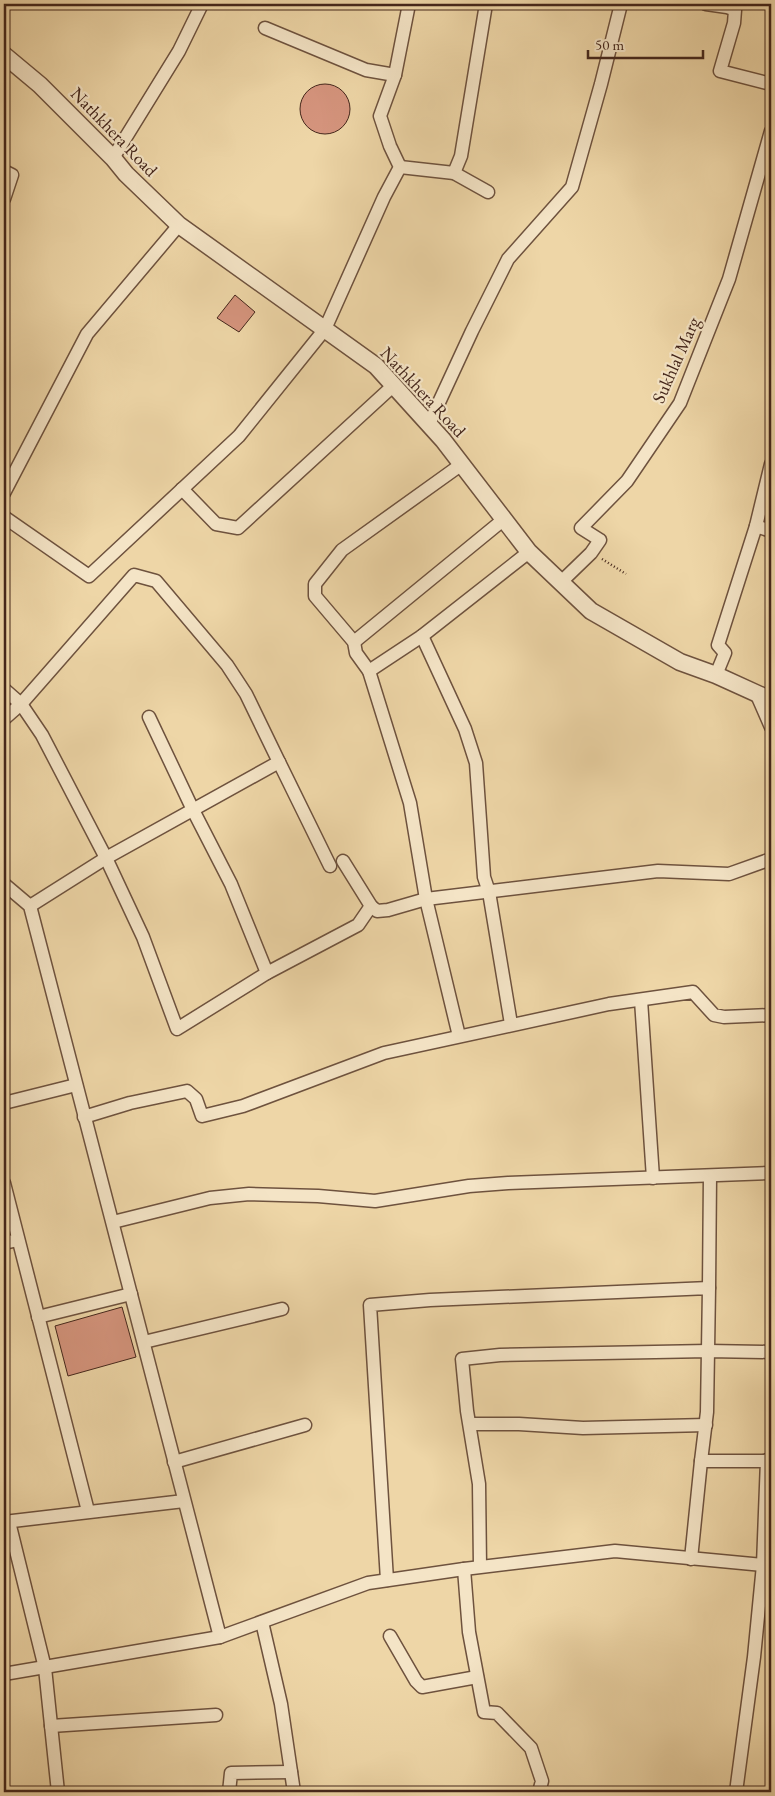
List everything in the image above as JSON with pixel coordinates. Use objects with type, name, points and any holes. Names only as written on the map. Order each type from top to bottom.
[{"type":"street","points":[[113,158],[178,51],[202,4]]},
{"type":"street","points":[[400,168],[380,116],[395,75],[409,4]]},
{"type":"street","points":[[454,173],[461,156],[486,4]]},
{"type":"street","points":[[429,424],[508,259],[572,187],[621,4]]},
{"type":"street","points":[[706,4],[735,10],[734,23],[720,71],[771,84]]},
{"type":"street","points":[[265,28],[366,70],[395,75]]},
{"type":"street","name":"Nathkhera Road","points":[[4,55],[40,85],[113,158],[126,174],[179,225],[376,366],[429,424],[462,464],[529,552],[591,612],[680,662],[716,675],[764,698]]},
{"type":"street","name":"Sukhlal Marg","points":[[591,553],[600,540],[581,528],[627,481],[680,403],[729,279],[771,131]]},
{"type":"street","points":[[400,168],[454,173],[488,192]]},
{"type":"street","points":[[4,517],[88,576],[239,436],[325,329],[384,197],[400,168]]},
{"type":"street","points":[[4,171],[12,175],[4,199]]},
{"type":"street","points":[[5,486],[87,334],[179,225]]},
{"type":"street","points":[[182,488],[216,524],[238,528],[394,385]]},
{"type":"street","points":[[458,1036],[426,899],[410,803],[369,670],[356,653],[354,642],[315,596],[315,584],[342,550],[462,464]]},
{"type":"street","points":[[716,675],[725,653],[718,645],[756,526],[771,464]]},
{"type":"street","points":[[354,642],[503,520]]},
{"type":"street","points":[[756,526],[771,531]]},
{"type":"street","points":[[369,670],[422,636],[529,552]]},
{"type":"street","points":[[560,583],[591,553]]},
{"type":"street","points":[[4,719],[21,704],[134,574],[156,581],[227,665],[246,694],[330,866]]},
{"type":"street","points":[[422,636],[465,729],[476,763],[484,877],[489,892],[511,1024]]},
{"type":"street","points":[[4,689],[21,704],[42,735],[106,858],[143,937],[178,1029],[267,973],[358,925],[370,906]]},
{"type":"street","points":[[764,698],[771,727]]},
{"type":"street","points":[[149,717],[231,884],[267,973]]},
{"type":"street","points":[[30,906],[106,858],[279,762]]},
{"type":"street","points":[[343,861],[370,906],[377,911],[388,910],[426,899],[658,871],[729,874],[771,859]]},
{"type":"street","points":[[4,884],[30,906],[220,1637]]},
{"type":"street","points":[[84,1117],[186,1091],[196,1099],[202,1116],[243,1106],[384,1054],[511,1024],[608,1004],[693,992],[714,1015],[724,1017],[771,1015]]},
{"type":"street","points":[[640,1000],[653,1178]]},
{"type":"street","points":[[4,1102],[76,1085]]},
{"type":"street","points":[[113,1222],[210,1198],[248,1194],[318,1196],[375,1201],[469,1186],[508,1183],[771,1173]]},
{"type":"street","points":[[691,1559],[706,1425],[710,1176]]},
{"type":"street","points":[[4,1183],[88,1511]]},
{"type":"street","points":[[4,1243],[18,1240]]},
{"type":"street","points":[[387,1580],[370,1305],[430,1300],[709,1288]]},
{"type":"street","points":[[38,1317],[131,1294]]},
{"type":"street","points":[[144,1342],[282,1309]]},
{"type":"street","points":[[480,1566],[480,1484],[462,1359],[500,1355],[708,1351],[771,1352]]},
{"type":"street","points":[[470,1424],[519,1424],[583,1428],[706,1425]]},
{"type":"street","points":[[174,1462],[305,1425]]},
{"type":"street","points":[[701,1461],[769,1461],[763,1565],[754,1657],[736,1792]]},
{"type":"street","points":[[58,1792],[44,1668],[6,1522],[184,1501]]},
{"type":"street","points":[[4,1674],[220,1637],[368,1583],[480,1566],[615,1551],[763,1565]]},
{"type":"street","points":[[464,1569],[469,1632],[484,1712],[497,1713],[531,1748],[542,1781],[539,1792]]},
{"type":"street","points":[[262,1622],[281,1704],[294,1792]]},
{"type":"street","points":[[390,1636],[416,1681],[422,1687],[478,1677]]},
{"type":"street","points":[[51,1726],[216,1715]]},
{"type":"street","points":[[229,1792],[231,1773],[291,1772]]},
{"type":"path","points":[[591,553],[626,574]]},
{"type":"building","points":[[325,84],[335,86],[343,91],[348,99],[350,109],[348,119],[343,127],[335,132],[325,134],[315,132],[307,127],[302,119],[300,109],[302,99],[307,91],[315,86]]},
{"type":"building","points":[[235,295],[255,312],[239,332],[217,318]]},
{"type":"building","points":[[122,1307],[136,1357],[68,1376],[55,1326]]}]
